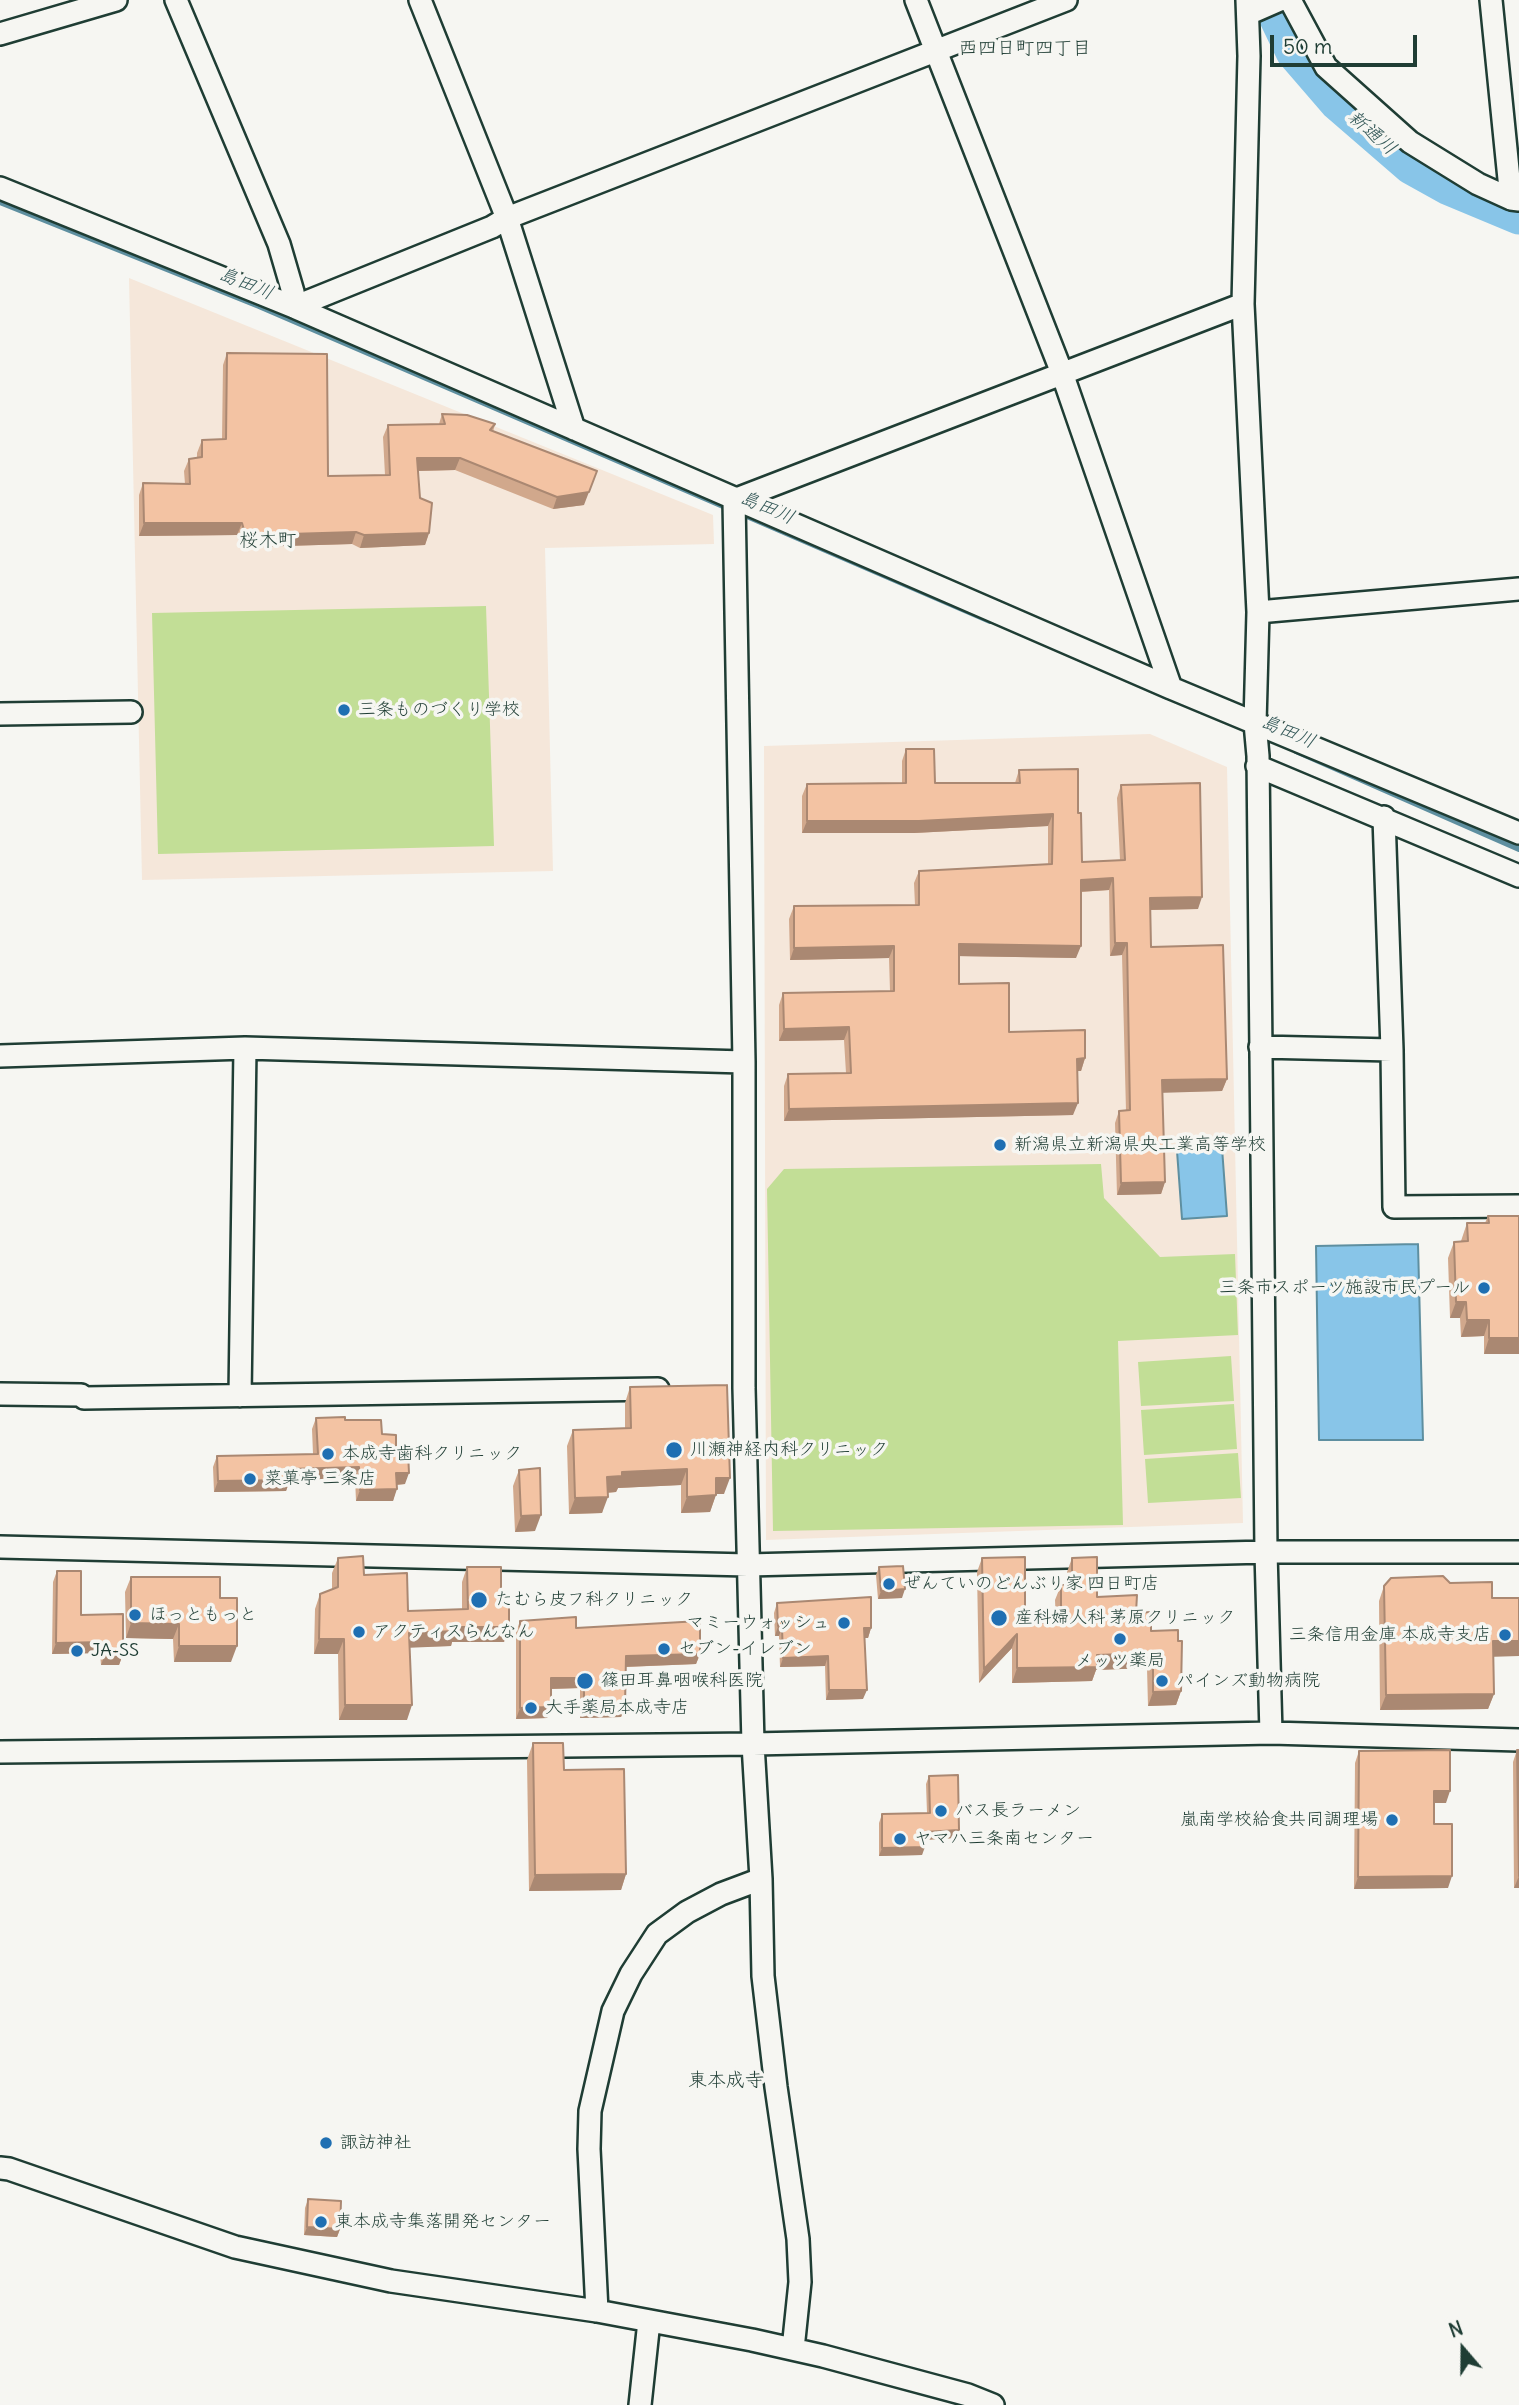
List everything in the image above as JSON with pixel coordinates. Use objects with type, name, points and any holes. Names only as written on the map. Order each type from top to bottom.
[{"type":"street","points":[[0,34],[116,0]]},
{"type":"street","points":[[176,0],[279,244],[295,307]]},
{"type":"street","points":[[420,0],[507,218],[574,429]]},
{"type":"street","points":[[916,0],[1062,373],[1171,688]]},
{"type":"street","points":[[295,307],[492,227],[507,218],[1066,0]]},
{"type":"street","points":[[1271,1733],[1266,1552],[1255,723],[1258,612],[1243,304],[1248,7],[1280,0]]},
{"type":"street","points":[[1290,0],[1326,67],[1410,142],[1478,184],[1515,200]]},
{"type":"street","points":[[1491,0],[1515,200]]},
{"type":"street","points":[[0,188],[295,307],[1171,688],[1519,833]]},
{"type":"street","points":[[734,500],[1243,304]]},
{"type":"street","points":[[734,500],[744,1062],[744,1388],[748,1565],[763,1976],[798,2239],[800,2282],[793,2349]]},
{"type":"street","points":[[1258,612],[1519,589]]},
{"type":"street","points":[[0,714],[131,712]]},
{"type":"street","points":[[1257,766],[1384,817],[1519,876]]},
{"type":"street","points":[[1384,817],[1394,1207],[1519,1206]]},
{"type":"street","points":[[1260,1047],[1392,1050]]},
{"type":"street","points":[[0,1056],[245,1048],[744,1062]]},
{"type":"street","points":[[240,1396],[245,1048]]},
{"type":"street","points":[[717,1388],[744,1388]]},
{"type":"street","points":[[0,1394],[81,1395],[84,1398],[676,1389]]},
{"type":"street","points":[[0,1547],[748,1565],[1266,1552],[1519,1552]]},
{"type":"street","points":[[0,1752],[754,1744],[1271,1733],[1519,1740]]},
{"type":"street","points":[[597,2311],[589,2149],[590,2111],[613,2011],[631,1974],[657,1934],[698,1906],[761,1879]]},
{"type":"street","points":[[0,2168],[235,2247],[391,2281],[597,2311],[793,2349],[993,2405]]},
{"type":"street","points":[[640,2405],[649,2321]]},
{"type":"shaded area","name":"三条ものづくり学校","points":[[129,278],[713,515],[714,544],[545,548],[553,871],[142,880]]},
{"type":"shaded area","name":"新潟県立新潟県央工業高等学校","points":[[1150,734],[1227,767],[1243,1523],[766,1540],[764,746]]},
{"type":"green space","points":[[486,606],[494,846],[158,854],[152,613]]},
{"type":"green space","points":[[1101,1164],[1104,1198],[1160,1257],[1235,1254],[1238,1335],[1118,1341],[1123,1525],[773,1531],[767,1189],[784,1169]]},
{"type":"green space","points":[[1231,1356],[1234,1401],[1141,1406],[1138,1362]]},
{"type":"green space","points":[[1234,1404],[1237,1449],[1144,1455],[1141,1410]]},
{"type":"green space","points":[[1238,1453],[1241,1498],[1148,1503],[1145,1459]]},
{"type":"water","points":[[1222,1148],[1227,1216],[1182,1219],[1177,1151]]},
{"type":"water","points":[[1418,1244],[1423,1440],[1319,1440],[1316,1246]]},
{"type":"building","points":[[227,353],[327,354],[328,476],[390,475],[388,425],[445,424],[442,414],[467,415],[495,424],[490,430],[597,471],[589,492],[557,497],[460,458],[417,458],[420,498],[432,503],[429,533],[256,535],[244,530],[242,523],[144,523],[143,483],[190,484],[189,459],[202,457],[202,440],[226,439]]},
{"type":"building","points":[[906,749],[934,749],[935,783],[1020,783],[1019,770],[1078,769],[1082,862],[1125,860],[1121,785],[1200,783],[1202,897],[1150,898],[1151,947],[1223,945],[1227,1079],[1162,1080],[1165,1182],[1121,1183],[1119,1111],[1130,1110],[1127,943],[1115,943],[1113,878],[1081,880],[1081,946],[959,944],[959,984],[1009,983],[1009,1032],[1085,1030],[1085,1058],[1077,1059],[1078,1103],[789,1109],[788,1074],[851,1073],[849,1027],[784,1029],[783,993],[894,991],[894,946],[794,948],[794,906],[919,905],[919,871],[1052,864],[1053,814],[919,821],[807,821],[807,784],[906,783]]},
{"type":"building","name":"三条市スポーツ施設市民プール","points":[[1488,1216],[1519,1216],[1519,1338],[1489,1338],[1489,1320],[1467,1320],[1466,1302],[1456,1302],[1454,1242],[1468,1241],[1467,1223],[1489,1223]]},
{"type":"building","points":[[727,1385],[730,1478],[716,1478],[716,1495],[687,1497],[687,1469],[622,1472],[622,1476],[607,1477],[608,1497],[575,1498],[573,1430],[631,1428],[630,1387]]},
{"type":"building","points":[[345,1417],[345,1420],[381,1420],[382,1434],[396,1435],[396,1452],[408,1452],[409,1473],[396,1473],[397,1489],[360,1490],[359,1467],[290,1469],[290,1480],[218,1481],[217,1456],[318,1454],[316,1418]]},
{"type":"building","points":[[540,1468],[541,1515],[521,1516],[519,1470]]},
{"type":"building","name":"アクティスらんなん","points":[[363,1556],[364,1575],[407,1573],[408,1611],[468,1609],[467,1567],[501,1567],[501,1604],[509,1604],[509,1627],[456,1627],[456,1631],[409,1633],[412,1705],[345,1705],[344,1639],[319,1639],[320,1594],[338,1587],[338,1558]]},
{"type":"building","points":[[1025,1557],[1025,1622],[1061,1623],[1061,1585],[1072,1585],[1072,1558],[1097,1557],[1097,1597],[1137,1595],[1136,1613],[1151,1612],[1151,1631],[1178,1630],[1178,1641],[1182,1641],[1181,1691],[1153,1692],[1153,1653],[1097,1655],[1097,1667],[1017,1668],[1017,1634],[984,1669],[982,1558]]},
{"type":"building","points":[[903,1566],[905,1589],[881,1591],[879,1567]]},
{"type":"building","points":[[57,1571],[81,1571],[81,1615],[123,1614],[123,1654],[105,1654],[104,1642],[56,1643]]},
{"type":"building","points":[[1443,1576],[1450,1583],[1492,1582],[1492,1598],[1519,1598],[1519,1641],[1493,1641],[1494,1694],[1386,1695],[1384,1586],[1391,1578]]},
{"type":"building","points":[[131,1577],[220,1577],[220,1598],[237,1598],[237,1646],[179,1646],[179,1624],[131,1623]]},
{"type":"building","points":[[871,1597],[871,1628],[864,1628],[867,1690],[829,1690],[828,1656],[783,1658],[782,1627],[778,1626],[777,1603]]},
{"type":"building","points":[[576,1617],[576,1628],[700,1621],[700,1654],[626,1656],[625,1707],[584,1707],[584,1678],[551,1678],[551,1707],[520,1708],[520,1621]]},
{"type":"building","points":[[533,1743],[563,1743],[564,1770],[624,1769],[626,1874],[535,1875]]},
{"type":"building","name":"嵐南学校給食共同調理場","points":[[1450,1750],[1450,1791],[1434,1791],[1434,1824],[1452,1824],[1452,1876],[1358,1877],[1359,1751]]},
{"type":"building","points":[[1517,1750],[1519,1750],[1519,1876]]},
{"type":"building","points":[[958,1775],[959,1830],[924,1832],[925,1847],[882,1848],[882,1814],[930,1813],[929,1776]]},
{"type":"building","name":"東本成寺集落開発センター","points":[[308,2199],[341,2201],[340,2229],[307,2227]]},
{"type":"waterway","name":"新通川","points":[[1268,0],[1293,52],[1337,103],[1411,167],[1447,187],[1519,217]]},
{"type":"waterway","name":"島田川","points":[[0,202],[259,306],[730,509]]},
{"type":"waterway","name":"島田川","points":[[740,513],[990,621]]},
{"type":"waterway","name":"島田川","points":[[1296,751],[1519,849]]},
{"type":"place","name":"三条ものづくり学校","points":[[344,710]]},
{"type":"place","name":"新潟県立新潟県央工業高等学校","points":[[1000,1145]]},
{"type":"place","name":"三条市スポーツ施設市民プール","points":[[1484,1288]]},
{"type":"place","name":"川瀬神経内科クリニック","points":[[674,1450]]},
{"type":"place","name":"本成寺歯科クリニック","points":[[328,1454]]},
{"type":"place","name":"菜菓亭 三条店","points":[[250,1479]]},
{"type":"place","name":"ぜんていのどんぶり家 四日町店","points":[[889,1584]]},
{"type":"place","name":"たむら皮フ科クリニック","points":[[479,1600]]},
{"type":"place","name":"ほっともっと","points":[[135,1615]]},
{"type":"place","name":"産科婦人科 茅原クリニック","points":[[999,1618]]},
{"type":"place","name":"マミーウォッシュ","points":[[844,1623]]},
{"type":"place","name":"アクティスらんなん","points":[[359,1632]]},
{"type":"place","name":"三条信用金庫 本成寺支店","points":[[1505,1635]]},
{"type":"place","name":"メッツ薬局","points":[[1120,1639]]},
{"type":"place","name":"セブン-イレブン","points":[[664,1649]]},
{"type":"place","name":"JA-SS","points":[[77,1651]]},
{"type":"place","name":"篠田耳鼻咽喉科医院","points":[[585,1681]]},
{"type":"place","name":"パインズ動物病院","points":[[1162,1681]]},
{"type":"place","name":"大手薬局本成寺店","points":[[531,1708]]},
{"type":"place","name":"バス長ラーメン","points":[[941,1811]]},
{"type":"place","name":"嵐南学校給食共同調理場","points":[[1392,1820]]},
{"type":"place","name":"ヤマハ三条南センター","points":[[900,1839]]},
{"type":"place","name":"諏訪神社","points":[[326,2143]]},
{"type":"place","name":"東本成寺集落開発センター","points":[[321,2222]]},
{"type":"district","name":"西四日町四丁目","points":[[1025,49]]},
{"type":"district","name":"桜木町","points":[[268,541]]},
{"type":"district","name":"東本成寺","points":[[726,2081]]}]
